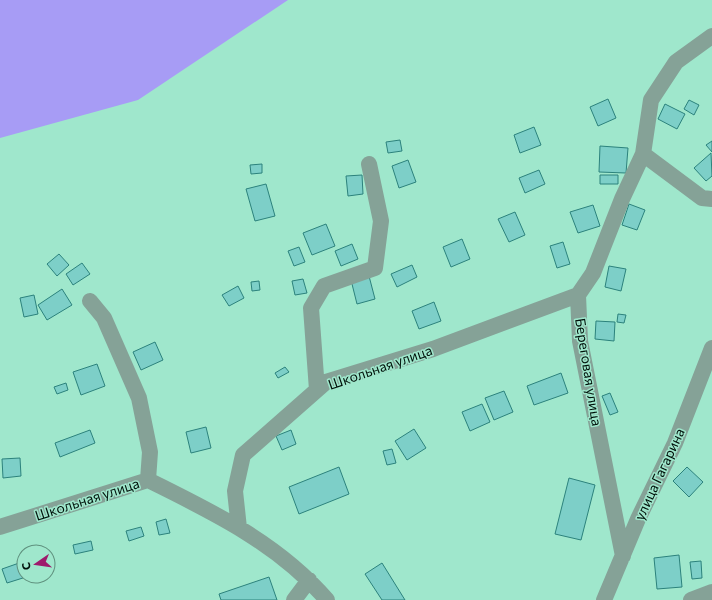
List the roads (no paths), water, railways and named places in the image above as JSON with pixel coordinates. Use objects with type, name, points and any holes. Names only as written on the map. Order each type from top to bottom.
[{"type":"street","points":[[578,295],[594,273],[622,199],[643,154],[651,100],[676,62],[712,36]]},
{"type":"street","points":[[643,154],[702,198],[712,199]]},
{"type":"street","points":[[317,390],[312,308],[324,286],[375,268],[381,221],[370,164]]},
{"type":"street","name":"Школьная улица","points":[[239,528],[235,491],[243,455],[326,382],[433,349],[578,295]]},
{"type":"street","name":"Береговая улица","points":[[578,295],[580,341],[623,556]]},
{"type":"street","points":[[90,301],[104,318],[139,398],[150,452],[148,480]]},
{"type":"street","name":"улица Гагарина","points":[[604,600],[638,518],[675,443],[712,348]]},
{"type":"street","name":"Школьная улица","points":[[0,527],[148,480],[224,518],[239,528]]},
{"type":"street","points":[[239,528],[251,534],[309,580],[327,600]]},
{"type":"street","points":[[294,600],[309,580]]},
{"type":"street","points":[[691,600],[712,592]]}]
